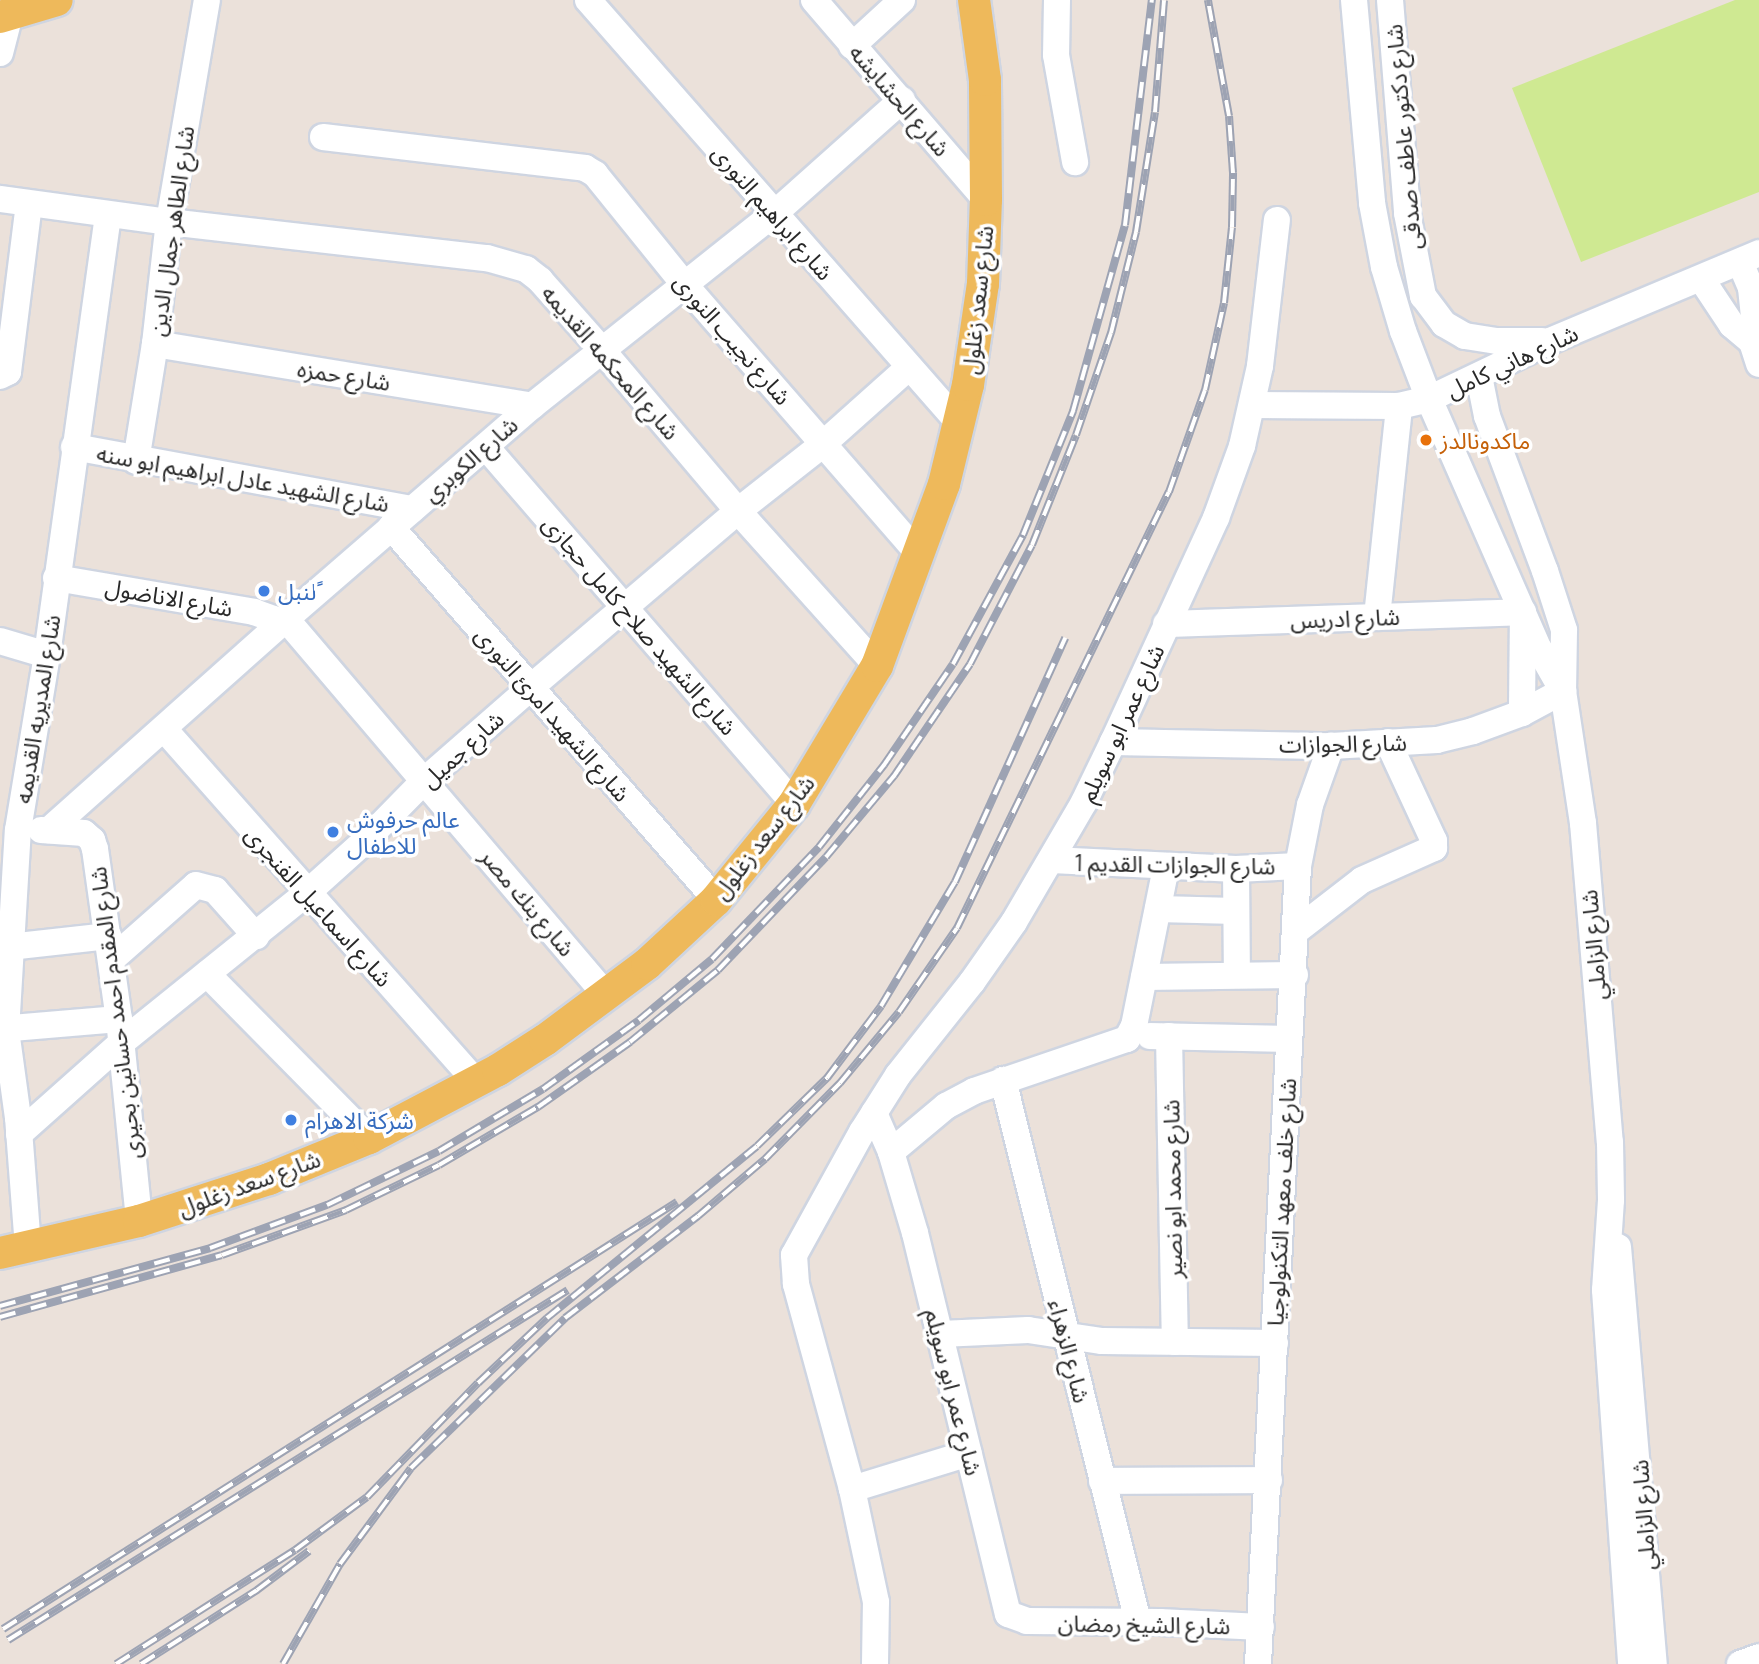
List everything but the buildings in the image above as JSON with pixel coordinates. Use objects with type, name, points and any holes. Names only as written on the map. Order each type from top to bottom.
[{"type":"main road","points":[[5,15],[57,0]]},
{"type":"main road","name":"شارع سعد زغلول","points":[[14,1250],[139,1221],[269,1179],[369,1138],[476,1082],[545,1041],[647,964],[716,900],[794,804],[877,666],[944,484],[968,385],[983,284],[986,200],[985,80],[974,0]]},
{"type":"street","name":"شارع الطاهر جمال الدين","points":[[136,461],[155,344],[169,222],[207,0]]},
{"type":"street","name":"شارع ابراهيم النورى","points":[[588,0],[959,423]]},
{"type":"street","name":"شارع الحشايشه","points":[[814,0],[986,200]]},
{"type":"street","points":[[852,46],[902,0]]},
{"type":"street","points":[[1057,0],[1056,55],[1075,162]]},
{"type":"street","name":"شارع دكتور عاطف صدقى","points":[[1353,0],[1372,203],[1384,267],[1403,331],[1429,399],[1523,612],[1563,691]]},
{"type":"street","name":"شارع دكتور عاطف صدقى","points":[[1390,0],[1406,213],[1423,296],[1434,314],[1454,331],[1477,339],[1550,341]]},
{"type":"street","points":[[0,54],[5,15]]},
{"type":"street","name":"شارع الكوبري","points":[[49,831],[282,622],[532,406],[775,213],[902,100]]},
{"type":"street","name":"شارع نجيب النورى","points":[[323,137],[585,168],[595,174],[685,285],[919,554]]},
{"type":"street","name":"شارع المحكمه القديمه","points":[[0,199],[107,215],[507,262],[540,280],[738,511],[877,666]]},
{"type":"street","points":[[4,374],[29,204]]},
{"type":"street","name":"شارع المديريه القديمه","points":[[14,1250],[12,1119],[3,1030],[9,830],[47,656],[107,215]]},
{"type":"street","name":"شارع عمر ابو سويلم","points":[[875,1664],[876,1602],[852,1489],[796,1284],[794,1267],[799,1243],[898,1075],[972,982],[1052,860],[1113,742],[1230,482],[1260,366],[1277,220]]},
{"type":"street","points":[[1750,258],[1755,353]]},
{"type":"street","name":"شارع هاني كامل","points":[[1252,405],[1399,407],[1429,399],[1550,341],[1750,258]]},
{"type":"street","points":[[1384,267],[1416,269]]},
{"type":"street","points":[[1702,280],[1732,325],[1755,353]]},
{"type":"street","name":"شارع حمزه","points":[[155,344],[532,406]]},
{"type":"street","name":"شارع جميل","points":[[12,1119],[120,1031],[207,974],[256,936],[365,841],[425,780],[530,688],[738,511],[823,444],[908,368]]},
{"type":"street","points":[[1479,376],[1487,416],[1564,630],[1563,691]]},
{"type":"street","points":[[1377,617],[1399,407]]},
{"type":"street","name":"شارع الشهيد عادل ابراهيم ابو سنه","points":[[74,447],[136,461],[412,509]]},
{"type":"street","name":"شارع الشهيد صلاح كامل حجازى","points":[[486,447],[794,804]]},
{"type":"street","name":"شارع الشهيد امرئ النورى","points":[[391,527],[716,900]]},
{"type":"street","name":"شارع الاناضول","points":[[56,578],[254,612],[282,622]]},
{"type":"street","points":[[1522,713],[1523,612]]},
{"type":"street","name":"شارع ادريس","points":[[1166,624],[1523,612]]},
{"type":"street","name":"شارع بنك مصر","points":[[282,622],[425,780],[606,995]]},
{"type":"street","points":[[0,641],[47,656]]},
{"type":"street","name":"شارع الجوازات","points":[[1113,742],[1331,746],[1437,740],[1473,731],[1522,713],[1563,691]]},
{"type":"street","name":"شارع الزاملي","points":[[1563,691],[1583,823],[1610,1142],[1611,1200],[1605,1290],[1631,1664]]},
{"type":"street","name":"شارع اسماعيل الفنجرى","points":[[164,729],[476,1082]]},
{"type":"street","points":[[1296,931],[1362,880],[1434,848],[1434,841],[1388,743]]},
{"type":"street","name":"شارع خلف معهد التكنولوجيا","points":[[1258,1664],[1289,1039],[1295,975],[1298,866],[1310,805],[1331,746]]},
{"type":"street","name":"شارع المقدم احمد حسانين بحيرى","points":[[9,830],[84,833],[93,840],[110,948],[139,1221]]},
{"type":"street","name":"شارع الجوازات القديم 1","points":[[1052,860],[1236,869],[1298,866]]},
{"type":"street","points":[[1127,1039],[1134,1026],[1166,867]]},
{"type":"street","points":[[1236,869],[1237,975]]},
{"type":"street","points":[[5,946],[110,948],[196,885],[215,890],[256,936]]},
{"type":"street","points":[[1158,909],[1236,911]]},
{"type":"street","points":[[207,974],[369,1138]]},
{"type":"street","points":[[1144,977],[1295,975]]},
{"type":"street","points":[[3,1030],[120,1031]]},
{"type":"street","points":[[891,1152],[946,1106],[1003,1080],[1113,1046],[1127,1039],[1168,1036],[1289,1039]]},
{"type":"street","name":"شارع محمد ابو نصير","points":[[1168,1036],[1175,1342]]},
{"type":"street","name":"شارع الزهراء","points":[[1003,1080],[1138,1622]]},
{"type":"street","name":"شارع عمر ابو سويلم","points":[[874,1113],[891,1152],[941,1334],[1006,1607],[1012,1617],[1027,1621]]},
{"type":"street","name":"شارع الزاملي","points":[[1611,1200],[1624,1284],[1654,1664]]},
{"type":"street","points":[[941,1334],[1028,1330],[1115,1341],[1275,1343]]},
{"type":"street","points":[[852,1489],[969,1453]]},
{"type":"street","points":[[1102,1481],[1269,1480]]},
{"type":"street","name":"شارع الشيخ رمضان","points":[[1027,1621],[1261,1627]]},
{"type":"street","points":[[1740,1664],[1759,1657]]},
{"type":"green space","points":[[1735,0],[1759,0],[1759,192],[1581,262],[1512,88]]},
{"type":"railway","points":[[0,1306],[210,1248],[327,1205],[439,1151],[543,1089],[639,1020],[712,959],[819,847],[884,765],[953,664],[1023,535],[1073,411],[1125,225],[1152,0]]},
{"type":"railway","points":[[0,1317],[222,1255],[346,1210],[439,1165],[538,1107],[630,1042],[718,970],[826,857],[894,776],[970,664],[1032,545],[1076,435],[1111,333],[1136,232],[1155,112],[1164,0]]},
{"type":"railway","points":[[283,1664],[340,1564],[411,1468],[565,1318],[698,1216],[765,1159],[840,1083],[899,1012],[957,928],[1169,492],[1205,390],[1224,303],[1232,227],[1233,173],[1229,116],[1208,0]]},
{"type":"railway","points":[[116,1664],[295,1550],[367,1497],[478,1383],[547,1318],[757,1146],[827,1078],[881,1006],[955,882],[1065,638]]},
{"type":"railway","points":[[3,1629],[677,1202]]},
{"type":"railway","points":[[8,1640],[568,1290]]},
{"type":"railway","points":[[141,1664],[257,1590],[309,1551]]},
{"type":"place","name":"ماكدونالدز","points":[[1426,440]]},
{"type":"place","name":"لنبل ً","points":[[264,591]]},
{"type":"place","name":"عالم حرفوش للاطفال","points":[[333,832]]},
{"type":"place","name":"شركة الاهرام","points":[[291,1120]]}]
